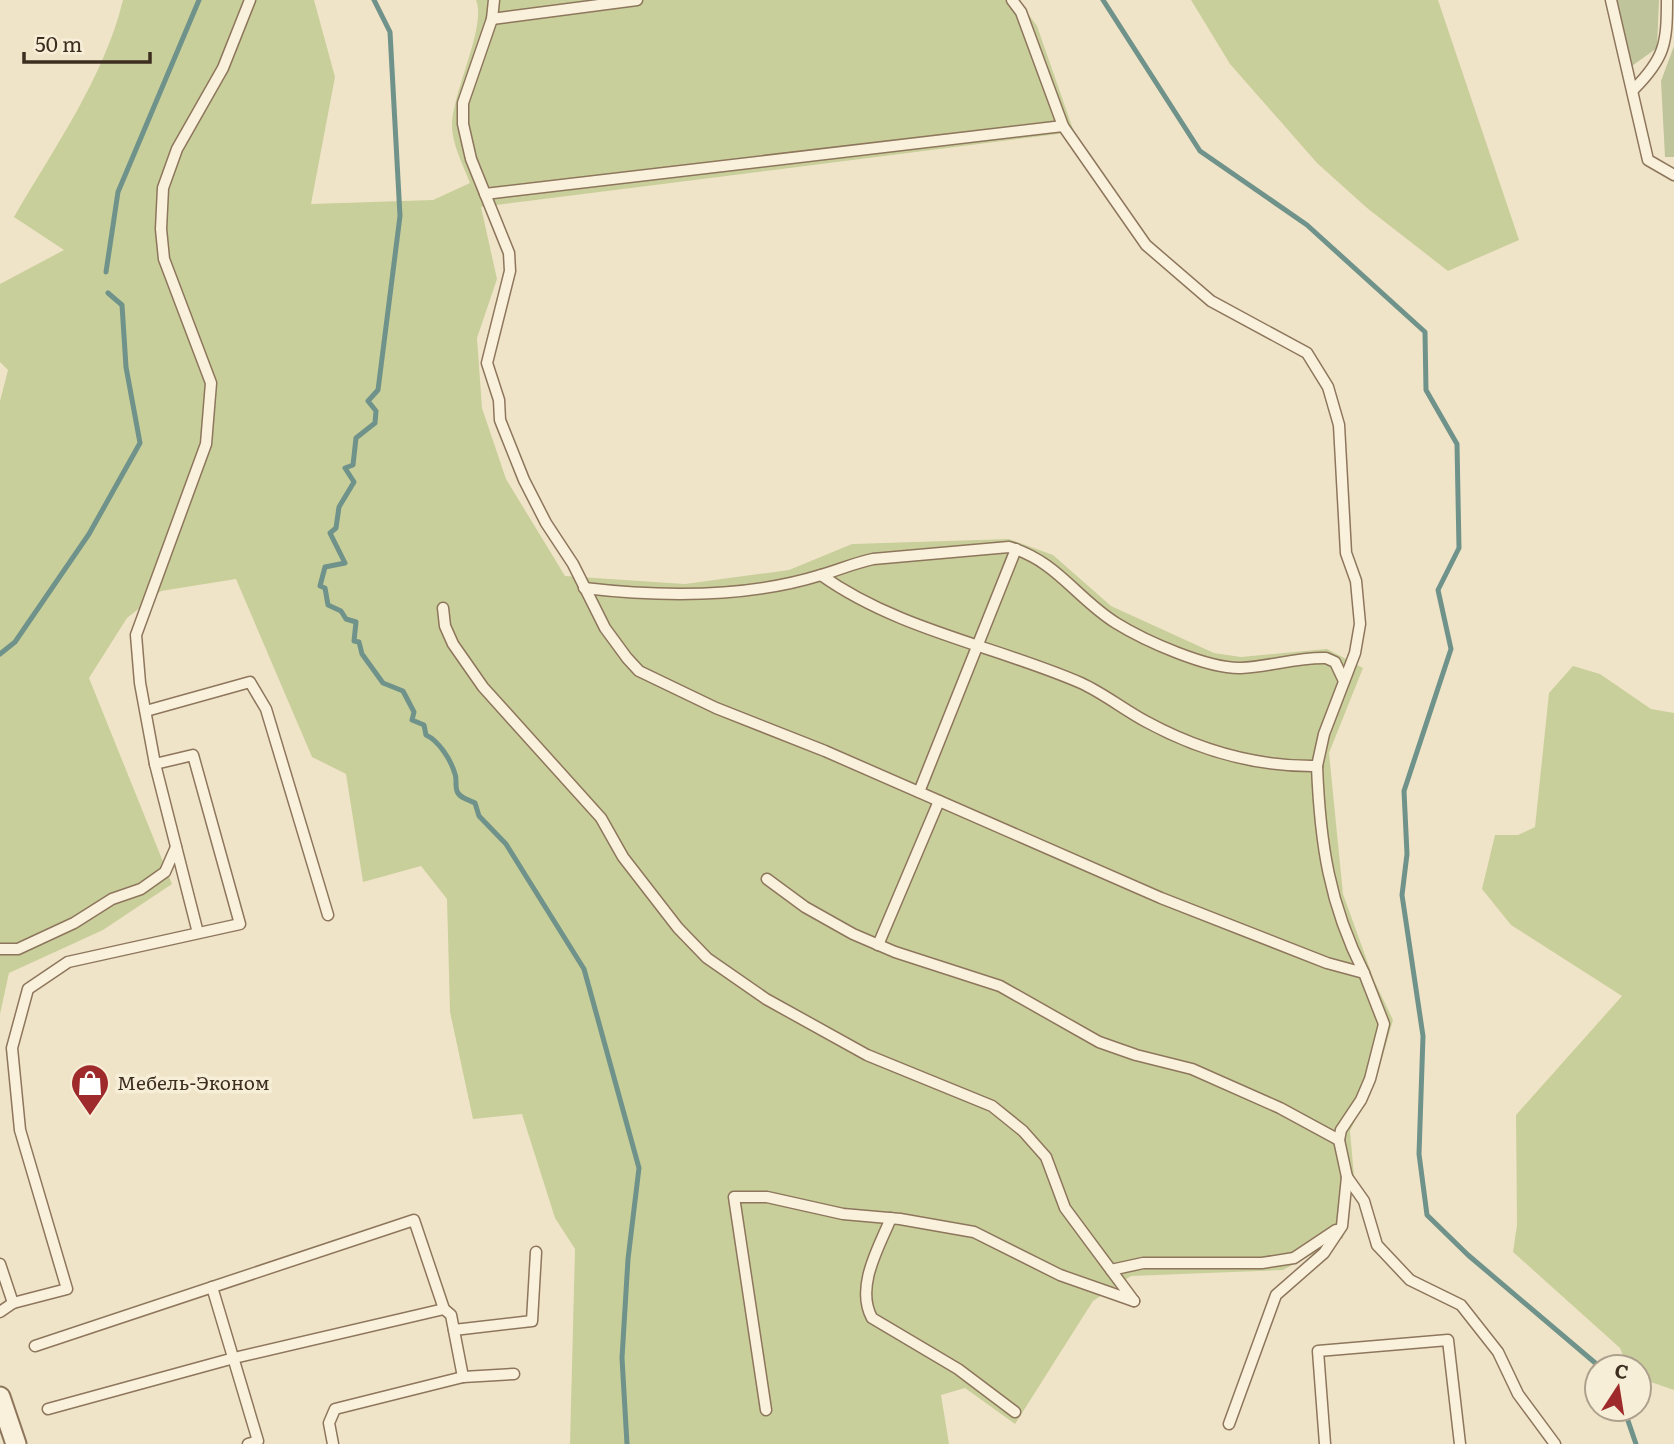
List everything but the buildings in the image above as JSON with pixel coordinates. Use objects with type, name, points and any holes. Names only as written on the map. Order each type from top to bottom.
[{"type":"street","points":[[0,1397],[16,1444]]},
{"type":"lane","points":[[198,933],[155,764],[135,635],[209,426],[211,383],[164,259],[161,229],[163,188],[177,149],[223,68],[250,0]]},
{"type":"lane","points":[[494,0],[492,19],[463,103],[463,124],[471,159],[505,240],[509,262],[507,286],[487,363],[499,400],[500,421],[524,480],[605,628],[639,671],[716,708],[919,792],[1161,898],[1327,963],[1364,973]]},
{"type":"lane","points":[[492,19],[637,0]]},
{"type":"lane","points":[[1012,0],[1021,12],[1063,126],[1146,245],[1211,301],[1307,354],[1328,387],[1339,425],[1346,553],[1356,581],[1360,624],[1355,653],[1324,734],[1317,766],[1323,855],[1343,931],[1383,1013],[1384,1024],[1370,1079],[1361,1100],[1340,1130],[1339,1140],[1347,1177],[1342,1226],[1324,1252],[1276,1296],[1229,1424]]},
{"type":"lane","points":[[1611,0],[1634,89],[1648,160],[1674,175]]},
{"type":"lane","points":[[1634,89],[1656,66],[1667,40],[1667,0]]},
{"type":"lane","points":[[485,194],[1063,126]]},
{"type":"lane","points":[[584,588],[631,593],[738,590],[821,575],[873,559],[993,547],[1016,549],[1049,564],[1117,624],[1158,643],[1217,665],[1240,668],[1326,658],[1335,662],[1345,681]]},
{"type":"lane","points":[[919,792],[1016,549]]},
{"type":"lane","points":[[821,575],[845,592],[1081,684],[1144,720],[1200,747],[1252,763],[1317,766]]},
{"type":"lane","points":[[443,608],[445,626],[453,644],[483,687],[601,818],[623,858],[678,928],[707,958],[766,999],[867,1055],[992,1107],[1023,1131],[1046,1157],[1065,1208],[1134,1301],[1060,1275],[974,1232],[891,1218],[843,1214],[768,1198],[734,1198],[766,1410]]},
{"type":"lane","points":[[146,710],[250,682],[266,709],[328,915]]},
{"type":"lane","points":[[0,1312],[13,1303],[67,1289],[20,1130],[12,1048],[28,989],[68,962],[240,924],[193,755],[155,764]]},
{"type":"lane","points":[[878,945],[939,801]]},
{"type":"lane","points":[[0,949],[18,949],[74,923],[112,899],[141,889],[165,872],[176,846]]},
{"type":"lane","points":[[767,879],[805,907],[878,945],[1000,986],[1098,1041],[1136,1055],[1192,1069],[1280,1108],[1339,1140]]},
{"type":"lane","points":[[1347,1177],[1364,1201],[1377,1245],[1410,1280],[1461,1305],[1498,1352],[1518,1394],[1555,1444]]},
{"type":"lane","points":[[891,1218],[866,1281],[867,1309],[872,1318],[958,1369],[1015,1412]]},
{"type":"lane","points":[[35,1346],[414,1220],[444,1309],[451,1314],[463,1377]]},
{"type":"lane","points":[[1111,1270],[1143,1263],[1262,1262],[1294,1258],[1342,1226]]},
{"type":"lane","points":[[454,1330],[532,1321],[536,1252]]},
{"type":"lane","points":[[0,1264],[13,1303]]},
{"type":"lane","points":[[212,1287],[234,1358],[255,1443]]},
{"type":"lane","points":[[48,1409],[234,1358],[444,1309]]},
{"type":"lane","points":[[1325,1444],[1318,1351],[1448,1340],[1460,1444]]},
{"type":"lane","points":[[333,1444],[329,1423],[335,1409],[463,1377],[514,1374]]},
{"type":"green space","points":[[123,0],[314,0],[335,77],[311,204],[433,200],[470,183],[456,148],[452,126],[457,96],[477,26],[476,0],[1018,0],[1037,26],[1074,132],[481,207],[497,279],[477,338],[482,408],[506,479],[565,576],[685,584],[789,570],[852,544],[1009,539],[1053,555],[1111,606],[1214,653],[1241,657],[1327,649],[1363,668],[1329,753],[1343,894],[1374,980],[1393,1020],[1378,1073],[1350,1131],[1354,1176],[1343,1238],[1283,1270],[1131,1276],[1093,1301],[1015,1424],[965,1388],[941,1395],[949,1444],[570,1444],[575,1249],[555,1218],[522,1114],[473,1119],[450,1012],[447,899],[421,866],[363,882],[346,774],[312,757],[236,579],[161,591],[127,618],[89,678],[172,884],[103,930],[9,973],[0,1014],[0,401],[8,370],[0,362],[0,284],[64,250],[14,217],[91,85],[115,29]]},
{"type":"green space","points":[[1191,0],[1438,0],[1519,240],[1448,271],[1367,208],[1317,163],[1230,64]]},
{"type":"green space","points":[[1613,0],[1659,0],[1657,48],[1629,68]]},
{"type":"green space","points":[[1674,46],[1674,157],[1665,157],[1661,81]]},
{"type":"green space","points":[[1573,666],[1600,674],[1651,709],[1674,713],[1674,1390],[1653,1383],[1653,1353],[1622,1353],[1620,1348],[1513,1252],[1517,1225],[1516,1115],[1622,996],[1511,925],[1482,889],[1495,835],[1518,835],[1535,827],[1549,693]]},
{"type":"waterway","points":[[106,272],[118,192],[199,0]]},
{"type":"waterway","points":[[374,0],[390,32],[400,216],[378,390],[368,401],[376,411],[375,423],[356,438],[353,465],[345,468],[354,482],[339,507],[336,528],[330,533],[345,563],[325,567],[320,586],[325,588],[328,605],[341,611],[346,619],[356,622],[354,641],[359,642],[362,654],[383,683],[403,691],[414,712],[412,720],[424,725],[426,735],[440,746],[451,763],[458,793],[475,803],[479,816],[506,844],[584,969],[639,1168],[628,1259],[622,1358],[627,1444]]},
{"type":"waterway","points":[[1103,0],[1200,151],[1307,225],[1425,332],[1426,390],[1457,444],[1459,548],[1438,590],[1451,649],[1404,791],[1407,854],[1402,895],[1423,1036],[1419,1154],[1427,1215],[1468,1255],[1584,1353]]},
{"type":"waterway","points":[[0,654],[15,642],[89,534],[140,443],[126,367],[122,305],[108,293]]},
{"type":"waterway","points":[[1629,1423],[1636,1444]]},
{"type":"place","name":"Мебель-Эконом","points":[[90,1117]]}]
